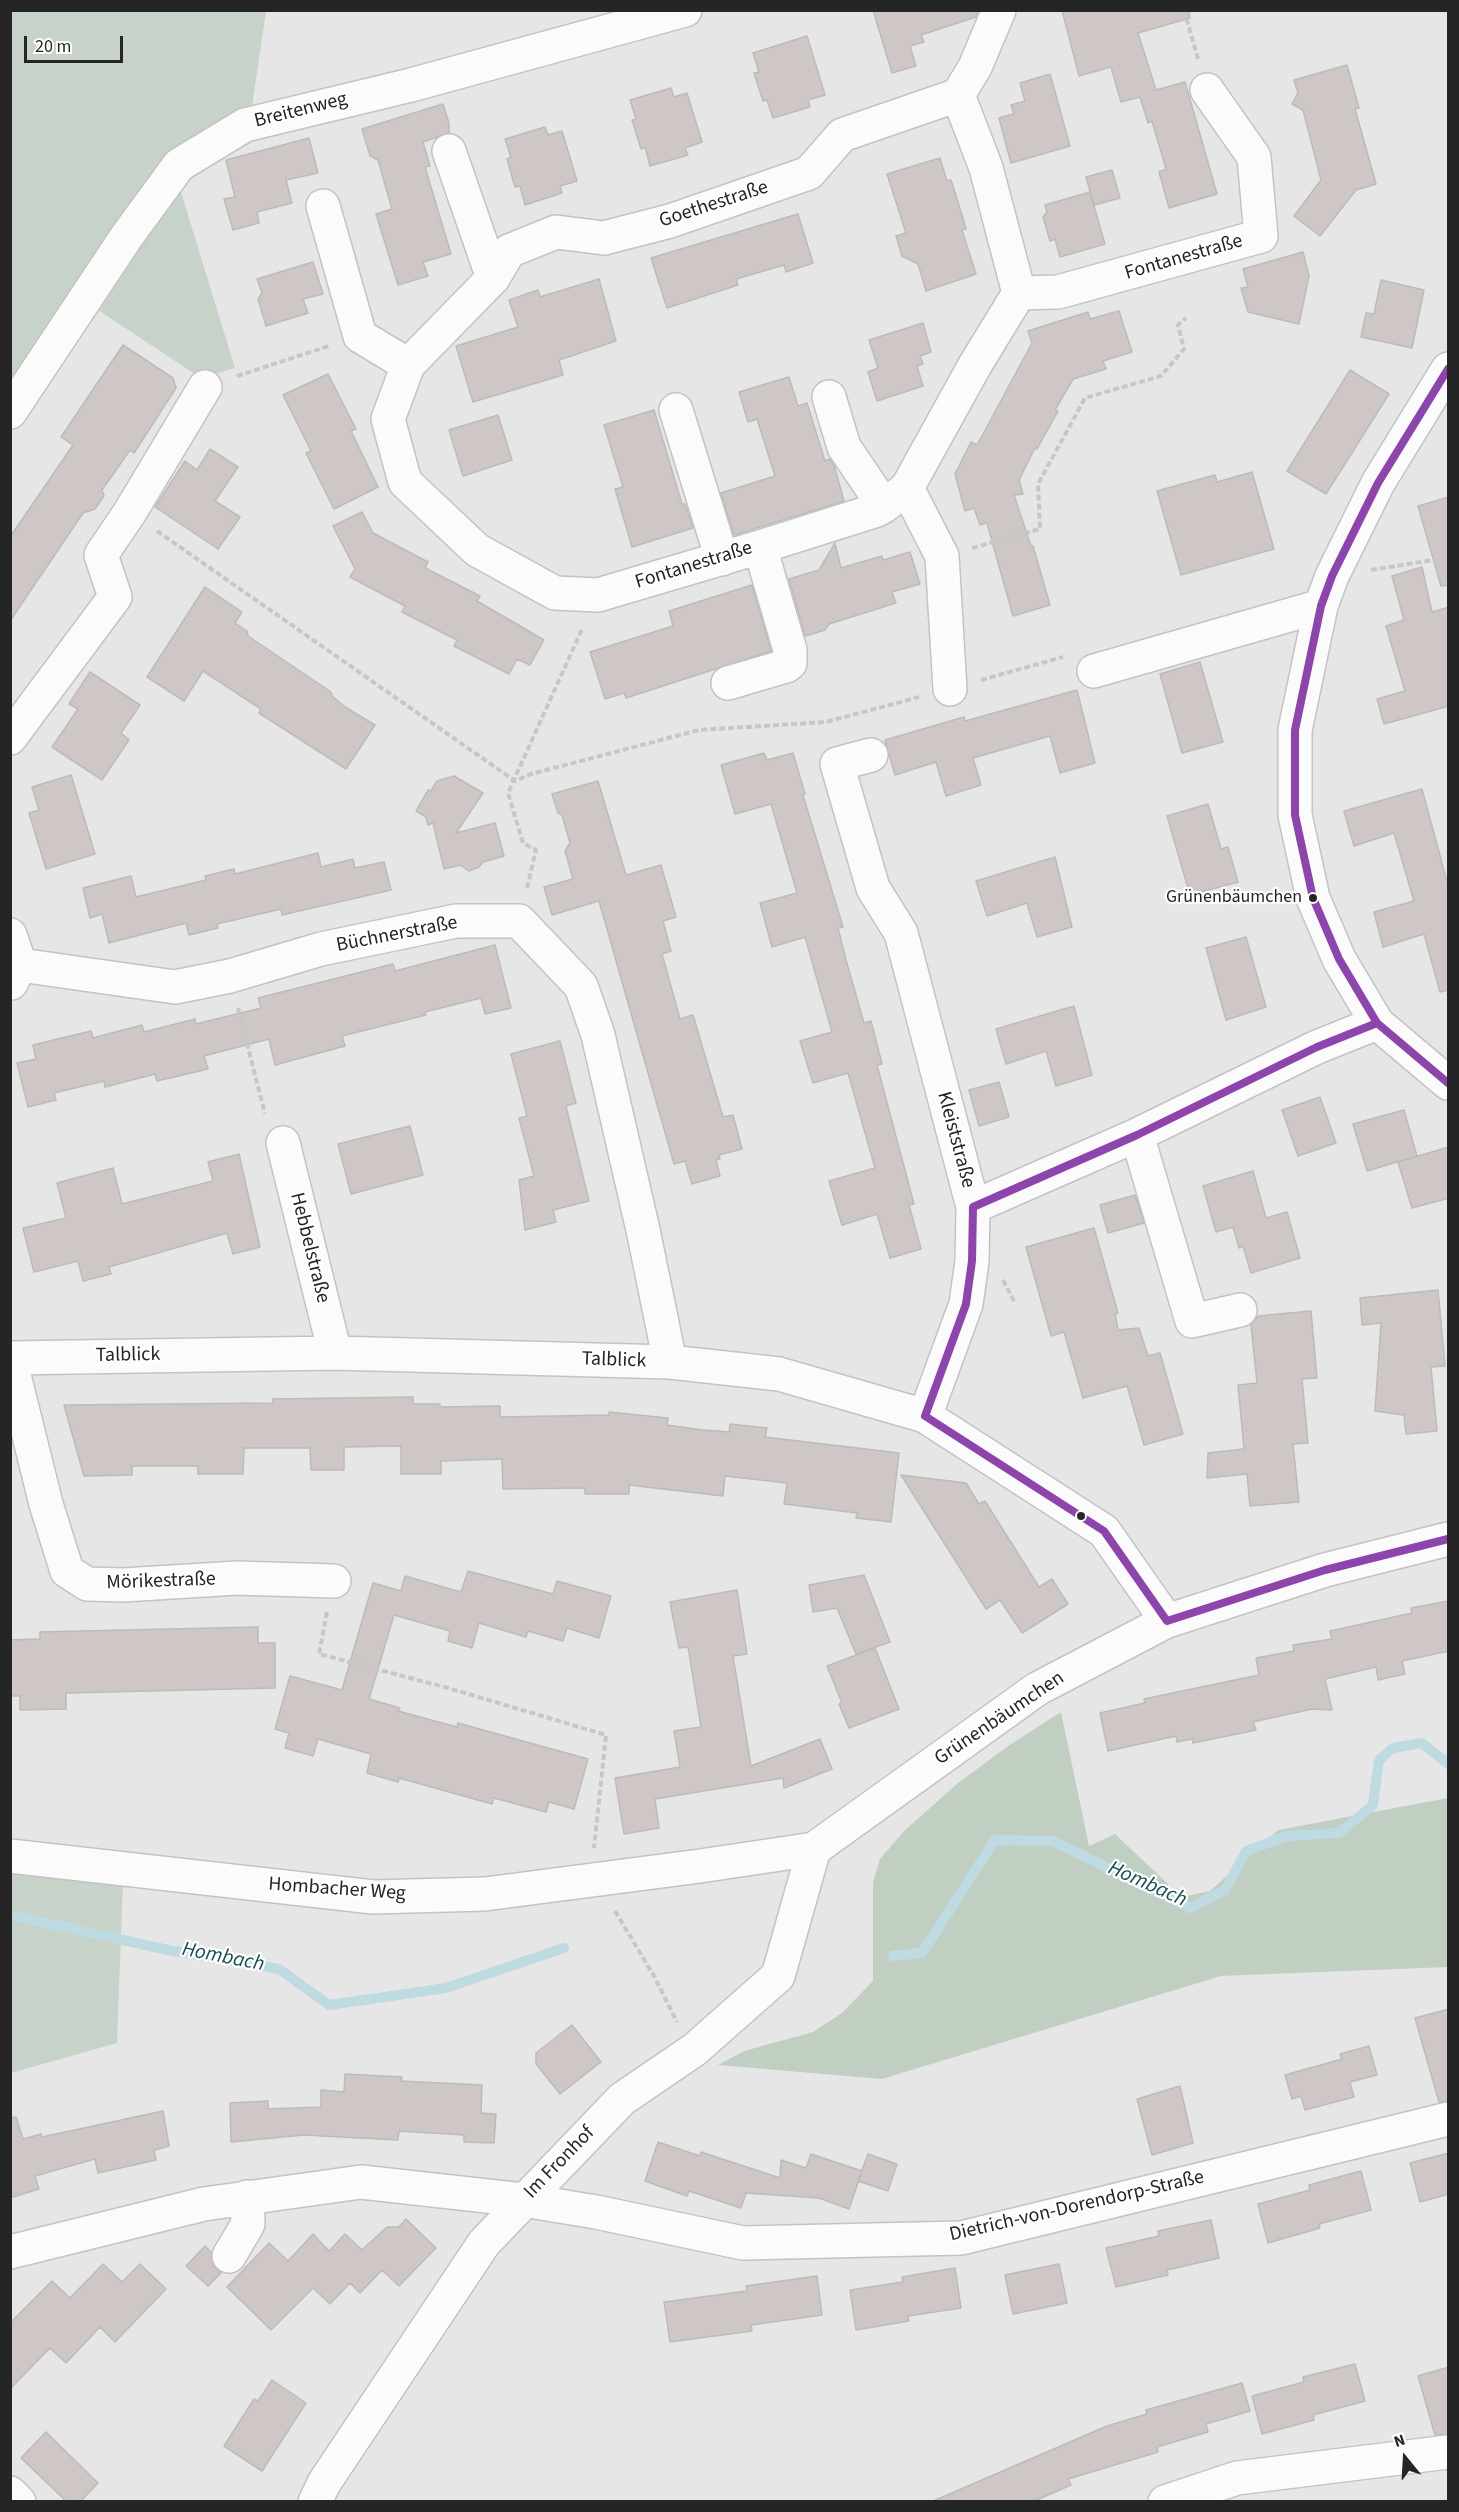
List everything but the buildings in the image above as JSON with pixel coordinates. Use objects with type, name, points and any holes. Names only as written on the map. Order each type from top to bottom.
[{"type":"street","name":"Breitenweg","points":[[10,412],[127,236],[179,165],[244,125],[411,85],[685,10]]},
{"type":"street","points":[[895,497],[1019,293],[986,168],[958,95],[975,67],[999,10]]},
{"type":"street","name":"Fontanestraße","points":[[1019,293],[1058,292],[1261,236],[1254,157],[1207,90]]},
{"type":"street","name":"Goethestraße","points":[[408,365],[493,278],[509,250],[556,232],[604,238],[670,221],[809,173],[842,135],[958,95]]},
{"type":"street","points":[[448,151],[493,278]]},
{"type":"street","points":[[323,206],[360,336],[408,365]]},
{"type":"street","name":"Fontanestraße","points":[[408,365],[388,419],[405,483],[477,550],[555,593],[598,595],[877,510],[895,497]]},
{"type":"street","points":[[1449,369],[1378,483],[1327,591],[1295,730],[1295,815],[1313,898],[1339,959],[1377,1023],[1449,1083]]},
{"type":"street","points":[[10,738],[115,597],[101,555],[130,512],[205,387]]},
{"type":"street","points":[[829,397],[844,447],[895,497],[942,556],[962,685]]},
{"type":"street","points":[[676,410],[722,559]]},
{"type":"street","points":[[728,683],[790,663],[790,650],[760,547]]},
{"type":"street","points":[[1082,663],[1327,591]]},
{"type":"street","name":"Kleiststraße","points":[[871,755],[837,764],[873,888],[901,933],[973,1207],[972,1261],[966,1304],[925,1416]]},
{"type":"street","name":"Büchnerstraße","points":[[14,962],[175,987],[230,976],[321,949],[456,921],[519,921]]},
{"type":"street","points":[[519,921],[581,986],[588,1006],[604,1058],[670,1362]]},
{"type":"street","points":[[973,1207],[1137,1135],[1317,1047],[1377,1023]]},
{"type":"street","points":[[1137,1135],[1192,1321],[1240,1310]]},
{"type":"street","name":"Hebbelstraße","points":[[283,1143],[335,1353]]},
{"type":"street","name":"Talblick","points":[[10,1359],[335,1353],[670,1362],[779,1374],[925,1416],[1104,1531],[1167,1621]]},
{"type":"street","name":"Mörikestraße","points":[[10,1359],[46,1504],[67,1571],[87,1584],[123,1586],[237,1578],[334,1581]]},
{"type":"street","name":"Grünenbäumchen","points":[[700,1866],[814,1849],[1037,1689],[1167,1621],[1325,1570],[1449,1539]]},
{"type":"street","name":"Im Fronhof","points":[[315,2502],[330,2474],[484,2243],[622,2099],[694,2050],[778,1976],[814,1849]]},
{"type":"street","name":"Hombacher Weg","points":[[10,1856],[373,1897],[485,1894],[700,1866]]},
{"type":"street","name":"Dietrich-von-Dorendorp-Straße","points":[[10,2252],[204,2204],[361,2182],[524,2200],[596,2212],[743,2243],[961,2238],[1449,2119]]},
{"type":"street","points":[[229,2256],[248,2224],[247,2198]]},
{"type":"street","points":[[1166,2502],[1237,2478],[1449,2452]]},
{"type":"street","points":[[10,2493],[19,2502]]},
{"type":"path","points":[[1184,10],[1207,90]]},
{"type":"path","points":[[942,556],[1040,529],[1038,484],[1085,398],[1161,376],[1184,349],[1178,325],[1186,318]]},
{"type":"path","points":[[205,387],[360,336]]},
{"type":"path","points":[[130,512],[515,781]]},
{"type":"path","points":[[1327,591],[1434,560],[1449,567]]},
{"type":"path","points":[[519,921],[536,850],[523,843],[508,793],[598,595]]},
{"type":"path","points":[[515,781],[531,774],[699,730],[826,722],[962,685],[1082,663]]},
{"type":"path","points":[[230,976],[266,1118],[283,1143]]},
{"type":"path","points":[[1005,1284],[1014,1300]]},
{"type":"path","points":[[334,1581],[319,1654],[448,1688],[606,1735],[603,1877],[610,1902],[694,2050]]},
{"type":"shaded area","points":[[11,11],[266,11],[251,114],[212,128],[11,398]]},
{"type":"shaded area","points":[[180,189],[235,368],[201,378],[95,308]]},
{"type":"shaded area","points":[[11,1868],[123,1882],[117,2043],[11,2073]]},
{"type":"green space","points":[[1061,1712],[1089,1846],[1115,1834],[1168,1884],[1169,1900],[1210,1891],[1278,1830],[1448,1798],[1448,1967],[1221,1976],[882,2079],[718,2065],[744,2051],[813,2032],[842,2013],[873,1981],[873,1882],[880,1859],[904,1831],[958,1783],[1011,1744]]},
{"type":"waterway","name":"Hombach","points":[[893,1956],[922,1953],[995,1840],[1053,1841],[1190,1908],[1225,1890],[1246,1851],[1287,1836],[1339,1833],[1373,1805],[1379,1760],[1393,1748],[1422,1743],[1448,1764]]},
{"type":"waterway","name":"Hombach","points":[[10,1915],[168,1950],[279,1969],[329,2005],[446,1988],[564,1948]]},
{"type":"transit line","points":[[1448,369],[1378,483],[1332,576],[1321,606],[1295,730],[1295,815],[1313,898],[1339,959],[1377,1023],[1448,1083]]},
{"type":"transit line","points":[[1377,1023],[1317,1047],[1137,1135],[973,1207],[972,1261],[966,1304],[925,1416],[1104,1531],[1167,1621],[1325,1570],[1448,1539]]},
{"type":"place","name":"Grünenbäumchen","points":[[1313,898]]}]
